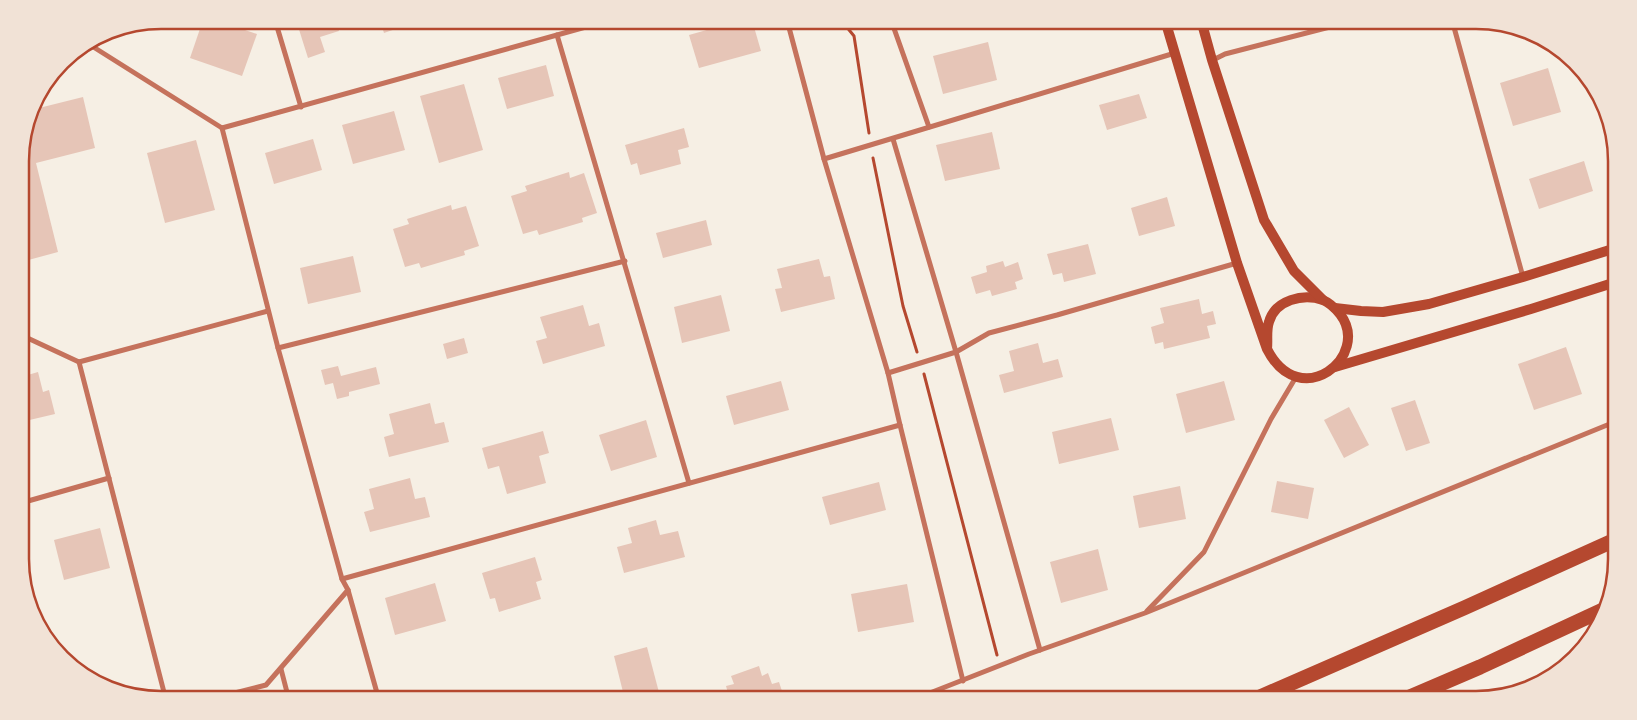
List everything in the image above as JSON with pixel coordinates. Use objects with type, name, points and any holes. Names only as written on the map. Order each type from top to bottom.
[{"type":"highway","points":[[1565,562],[1608,537]]},
{"type":"highway","points":[[1274,691],[1464,608],[1608,542]]},
{"type":"highway","points":[[1424,691],[1596,613]]},
{"type":"main road","points":[[1168,29],[1237,263],[1267,349],[1273,362],[1283,371],[1296,377],[1309,378],[1323,375],[1334,368],[1608,285]]},
{"type":"main road","points":[[1203,29],[1264,220],[1294,271],[1335,308],[1343,318],[1347,331],[1347,344],[1343,357],[1334,368]]},
{"type":"main road","points":[[1335,308],[1383,312],[1429,304],[1608,252]]},
{"type":"main road","points":[[1267,349],[1268,322],[1275,311],[1285,302],[1298,297],[1324,300]]},
{"type":"street","points":[[278,29],[301,107]]},
{"type":"street","points":[[222,128],[579,29]]},
{"type":"street","points":[[789,29],[824,159],[888,373],[963,680]]},
{"type":"street","points":[[893,29],[929,127]]},
{"type":"street","points":[[1212,60],[1225,54],[1322,29]]},
{"type":"street","points":[[1454,29],[1523,277]]},
{"type":"street","points":[[557,35],[689,483]]},
{"type":"street","points":[[94,47],[222,128],[278,348],[342,579],[348,590],[376,691]]},
{"type":"street","points":[[824,159],[1175,53]]},
{"type":"street","points":[[893,139],[956,352],[1040,650]]},
{"type":"street","points":[[278,348],[625,261]]},
{"type":"street","points":[[888,373],[956,352],[989,333],[1237,263]]},
{"type":"street","points":[[29,340],[80,362],[268,311]]},
{"type":"street","points":[[80,362],[164,691]]},
{"type":"street","points":[[1145,613],[1204,552],[1271,419],[1296,377]]},
{"type":"street","points":[[342,579],[900,425]]},
{"type":"street","points":[[935,691],[1040,650],[1145,613],[1608,425]]},
{"type":"street","points":[[29,502],[109,478]]},
{"type":"street","points":[[245,691],[266,686],[348,590]]},
{"type":"street","points":[[281,668],[287,691]]},
{"type":"path","points":[[848,29],[854,36],[871,145]]},
{"type":"path","points":[[873,158],[903,306],[918,352]]},
{"type":"path","points":[[924,373],[997,655]]},
{"type":"building","points":[[200,29],[242,29],[257,34],[242,76],[190,58]]},
{"type":"building","points":[[299,29],[338,29],[339,31],[320,37],[325,52],[308,58]]},
{"type":"building","points":[[383,29],[396,29],[384,33]]},
{"type":"building","points":[[710,29],[755,29],[761,51],[699,68],[689,35]]},
{"type":"building","points":[[988,42],[997,80],[943,94],[933,56]]},
{"type":"building","points":[[546,65],[554,96],[507,109],[498,78]]},
{"type":"building","points":[[1548,68],[1561,112],[1513,126],[1500,83]]},
{"type":"building","points":[[464,84],[483,150],[439,163],[420,96]]},
{"type":"building","points":[[1139,94],[1147,118],[1107,130],[1099,105]]},
{"type":"building","points":[[83,97],[95,148],[36,163],[58,252],[29,260],[29,153],[31,135],[41,108]]},
{"type":"building","points":[[394,111],[405,150],[353,164],[342,125]]},
{"type":"building","points":[[684,128],[689,147],[678,150],[681,164],[640,175],[637,163],[631,165],[625,145]]},
{"type":"building","points":[[992,132],[1000,169],[945,181],[936,145]]},
{"type":"building","points":[[313,139],[322,170],[274,184],[265,153]]},
{"type":"building","points":[[196,140],[215,210],[165,223],[147,153]]},
{"type":"building","points":[[1584,161],[1593,191],[1539,209],[1529,179]]},
{"type":"building","points":[[569,172],[570,178],[584,173],[597,213],[582,218],[583,222],[539,235],[537,230],[523,234],[511,196],[527,191],[525,186]]},
{"type":"building","points":[[1167,197],[1175,226],[1139,236],[1131,208]]},
{"type":"building","points":[[451,205],[452,210],[466,206],[479,246],[464,251],[465,255],[421,268],[419,263],[405,267],[393,229],[409,224],[407,219]]},
{"type":"building","points":[[706,220],[712,245],[663,258],[656,233]]},
{"type":"building","points":[[1088,244],[1096,274],[1064,282],[1062,273],[1053,275],[1047,254]]},
{"type":"building","points":[[353,256],[361,292],[308,304],[300,268]]},
{"type":"building","points":[[819,259],[824,277],[830,276],[835,299],[781,312],[775,289],[782,288],[777,269]]},
{"type":"building","points":[[1003,261],[1005,267],[1018,262],[1023,279],[1015,282],[1017,289],[992,296],[990,290],[976,294],[971,277],[987,272],[986,266]]},
{"type":"building","points":[[721,295],[730,331],[682,343],[674,307]]},
{"type":"building","points":[[1199,299],[1202,314],[1213,311],[1216,324],[1207,326],[1210,338],[1164,349],[1163,342],[1155,344],[1151,327],[1164,323],[1160,308]]},
{"type":"building","points":[[583,305],[589,326],[599,323],[605,346],[543,364],[536,341],[547,338],[540,317]]},
{"type":"building","points":[[464,338],[468,353],[447,359],[443,344]]},
{"type":"building","points":[[1038,343],[1043,363],[1058,359],[1063,377],[1004,393],[999,375],[1014,371],[1009,351]]},
{"type":"building","points":[[1566,347],[1582,394],[1534,410],[1518,364]]},
{"type":"building","points":[[338,366],[341,376],[376,367],[380,384],[349,392],[349,396],[337,399],[333,383],[325,385],[321,370]]},
{"type":"building","points":[[38,372],[43,392],[49,390],[55,414],[29,420],[29,375]]},
{"type":"building","points":[[781,381],[789,410],[734,425],[726,396]]},
{"type":"building","points":[[1224,381],[1235,420],[1186,433],[1176,394]]},
{"type":"building","points":[[1415,400],[1430,443],[1406,451],[1391,408]]},
{"type":"building","points":[[430,403],[435,424],[444,422],[449,442],[389,457],[384,437],[394,434],[389,414]]},
{"type":"building","points":[[1349,407],[1369,445],[1344,458],[1324,420]]},
{"type":"building","points":[[1111,418],[1119,450],[1059,464],[1052,432]]},
{"type":"building","points":[[646,420],[657,457],[611,471],[599,435]]},
{"type":"building","points":[[543,431],[549,453],[539,456],[546,483],[507,494],[499,466],[488,469],[482,448]]},
{"type":"building","points":[[410,478],[415,499],[425,497],[430,517],[370,532],[364,512],[374,509],[369,489]]},
{"type":"building","points":[[1277,481],[1314,488],[1308,519],[1271,512]]},
{"type":"building","points":[[879,482],[886,510],[830,525],[822,497]]},
{"type":"building","points":[[1180,486],[1186,519],[1139,528],[1133,496]]},
{"type":"building","points":[[656,520],[660,535],[678,531],[685,557],[624,573],[617,547],[632,543],[628,528]]},
{"type":"building","points":[[100,528],[110,568],[64,580],[54,540]]},
{"type":"building","points":[[1098,549],[1108,590],[1061,603],[1050,562]]},
{"type":"building","points":[[535,557],[542,580],[536,582],[541,599],[499,612],[495,598],[490,599],[482,573]]},
{"type":"building","points":[[435,583],[446,621],[395,635],[385,598]]},
{"type":"building","points":[[907,584],[914,622],[858,632],[851,594]]},
{"type":"building","points":[[647,647],[659,691],[623,691],[614,656]]},
{"type":"building","points":[[759,666],[762,676],[768,673],[772,684],[779,682],[782,691],[727,691],[726,686],[734,684],[731,676]]}]
